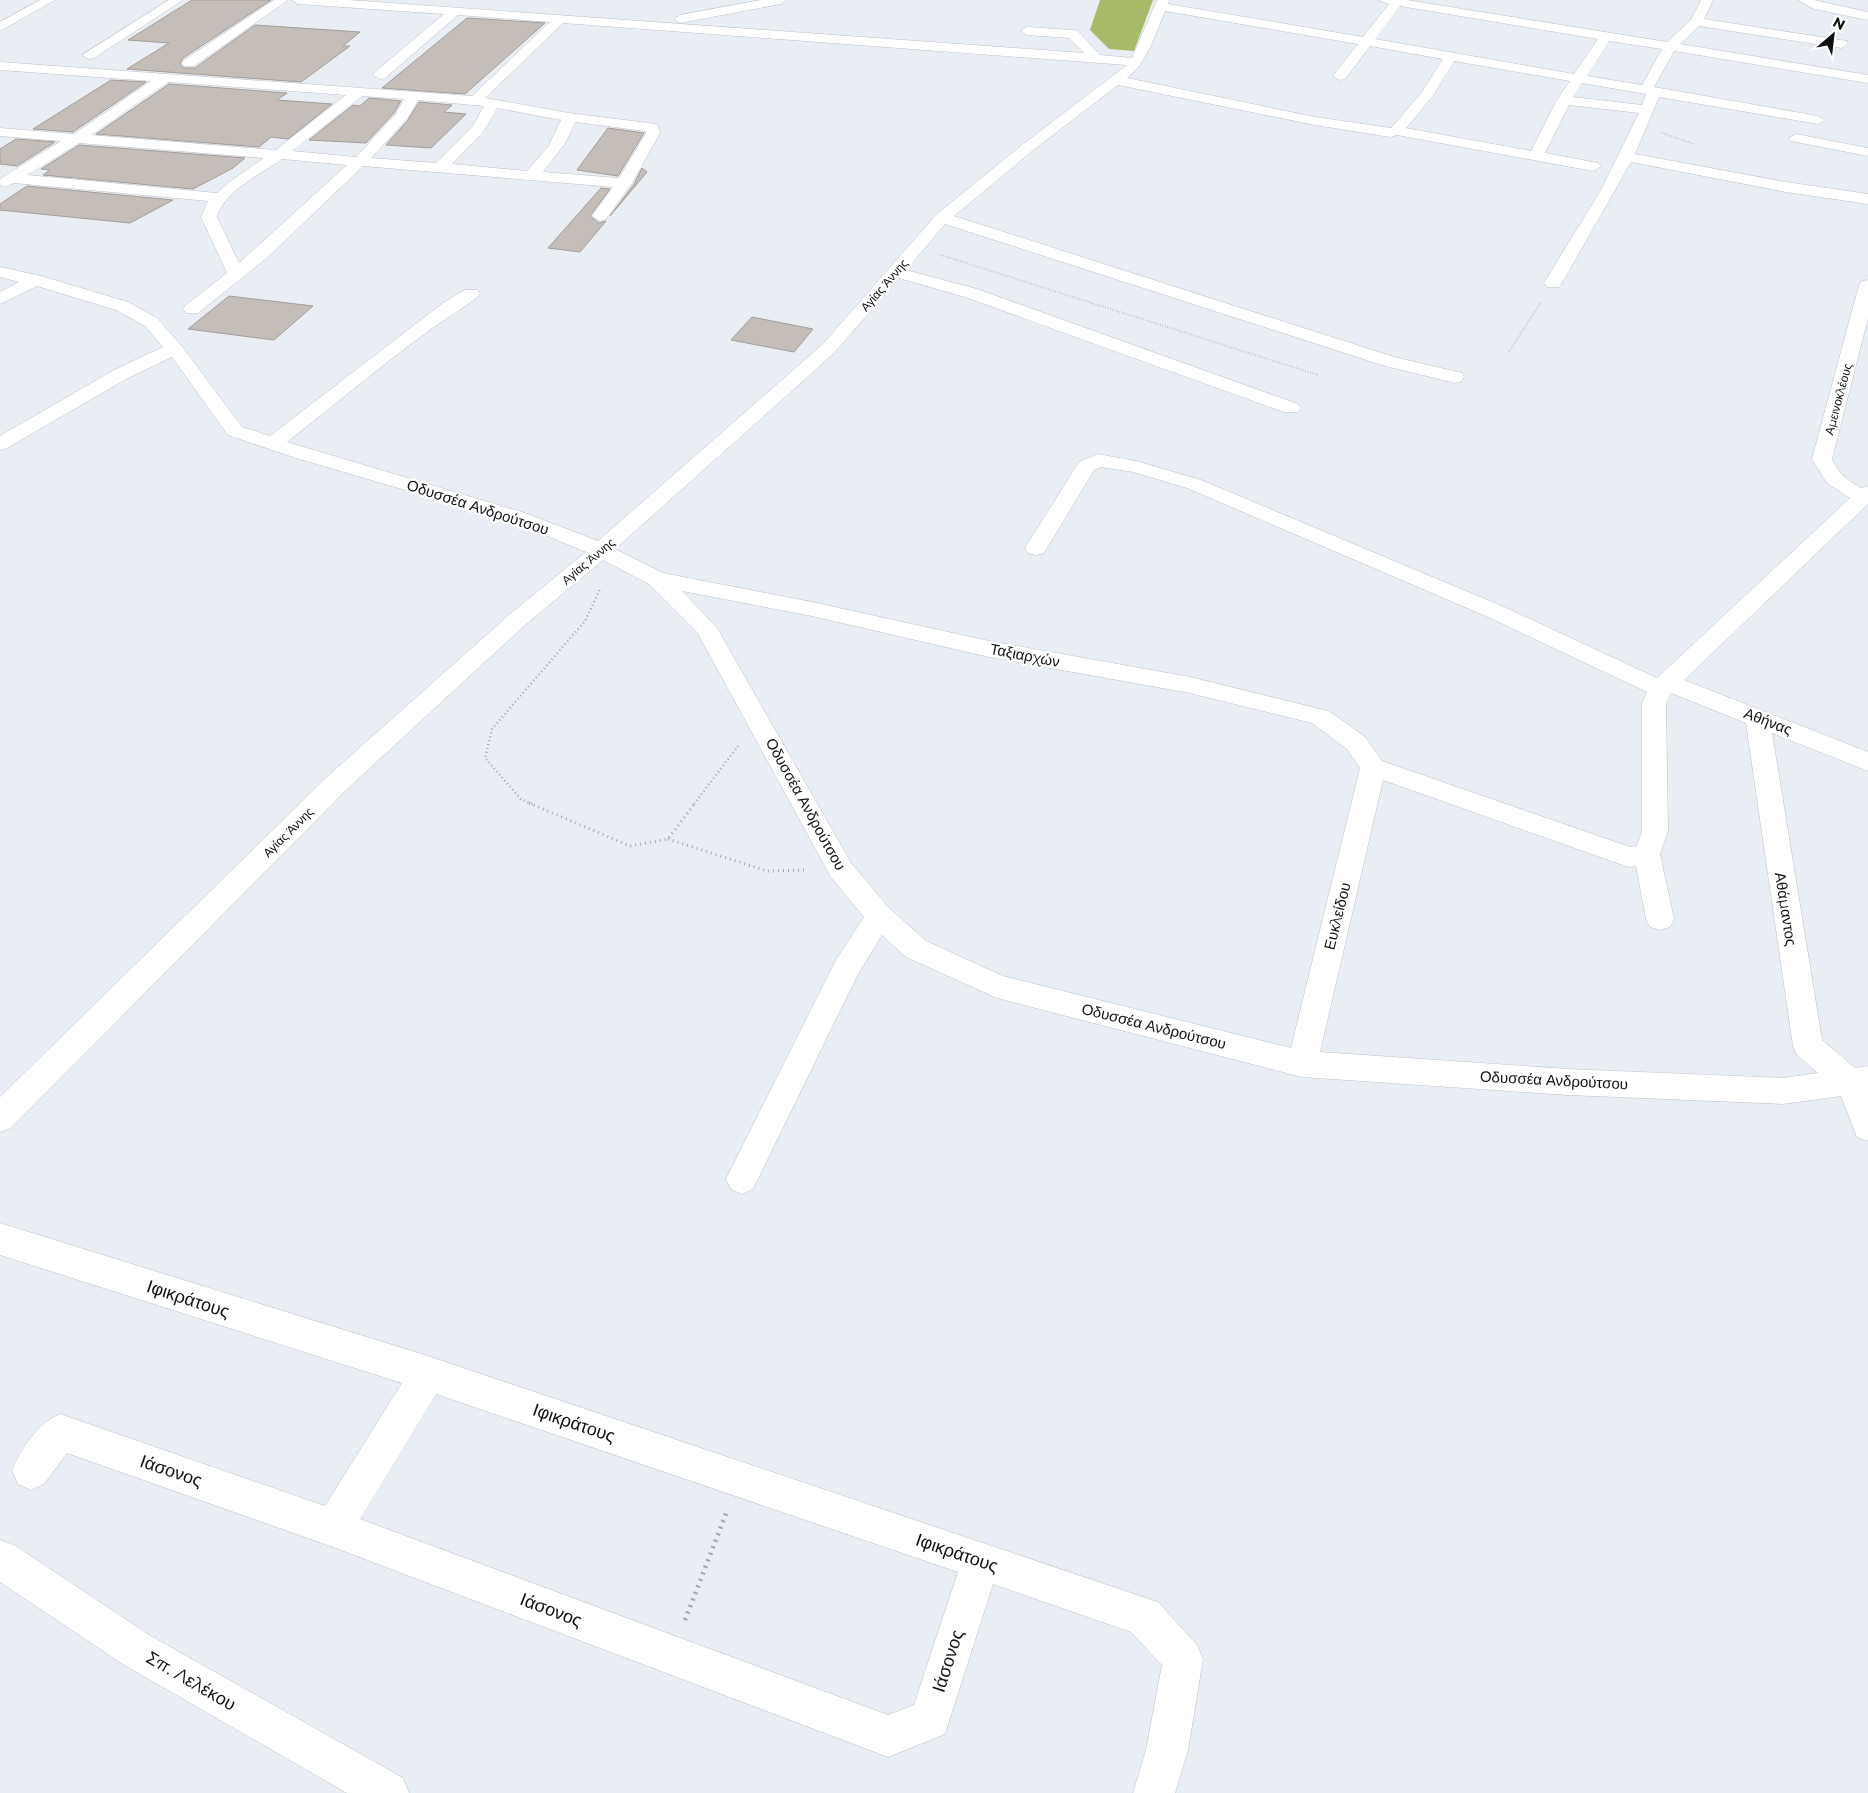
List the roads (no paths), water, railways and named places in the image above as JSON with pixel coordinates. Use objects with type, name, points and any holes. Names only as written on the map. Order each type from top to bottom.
[{"type":"street","points":[[0,26],[49,0]]},
{"type":"street","points":[[89,55],[177,0]]},
{"type":"street","points":[[189,63],[282,0]]},
{"type":"street","points":[[298,0],[1136,62]]},
{"type":"street","points":[[405,8],[416,0]]},
{"type":"street","points":[[649,26],[781,0]]},
{"type":"street","points":[[1384,0],[1868,79]]},
{"type":"street","points":[[1553,283],[1601,205],[1627,157],[1648,110],[1650,91],[1670,47],[1696,22],[1707,0]]},
{"type":"street","points":[[1804,0],[1818,6],[1868,16]]},
{"type":"street","points":[[1340,76],[1397,2]]},
{"type":"street","points":[[1161,3],[1367,42],[1818,120]]},
{"type":"street","name":"Αγίας Άννης","points":[[0,1118],[338,782],[517,620],[608,554],[828,349],[942,218],[1026,148],[1133,67],[1161,3]]},
{"type":"street","points":[[398,76],[375,75],[454,12]]},
{"type":"street","points":[[475,100],[560,19]]},
{"type":"street","points":[[1696,22],[1842,44]]},
{"type":"street","points":[[1027,31],[1074,34],[1096,58]]},
{"type":"street","points":[[1536,156],[1576,78],[1606,36]]},
{"type":"street","points":[[73,54],[116,57]]},
{"type":"street","points":[[1396,131],[1427,94],[1451,56]]},
{"type":"street","points":[[171,61],[207,64]]},
{"type":"street","points":[[0,66],[475,100],[492,105],[569,118],[652,127],[653,133],[624,183],[600,216]]},
{"type":"street","points":[[5,182],[101,123],[163,79]]},
{"type":"street","points":[[1115,80],[1334,124],[1380,132],[1396,131],[1593,166]]},
{"type":"street","points":[[474,82],[492,83]]},
{"type":"street","points":[[236,274],[210,218],[212,206],[233,186],[280,154],[358,92]]},
{"type":"street","points":[[192,309],[263,252],[360,161],[402,116],[413,96]]},
{"type":"street","points":[[1564,100],[1648,110]]},
{"type":"street","points":[[441,167],[478,128],[492,105]]},
{"type":"street","points":[[530,175],[558,146],[566,130],[569,118]]},
{"type":"street","points":[[0,132],[624,183]]},
{"type":"street","points":[[1796,138],[1868,152]]},
{"type":"street","points":[[1627,157],[1786,187],[1868,199]]},
{"type":"street","points":[[5,182],[220,198]]},
{"type":"street","points":[[942,218],[1380,358],[1455,378]]},
{"type":"street","name":"Οδυσσέα Ανδρούτσου","points":[[0,272],[36,280],[122,306],[151,322],[174,349],[235,431],[303,454],[518,516],[608,554],[657,579],[706,628],[841,870],[879,916],[916,949],[997,986],[1302,1064],[1568,1082],[1783,1091],[1859,1081]]},
{"type":"street","points":[[895,272],[971,293],[1291,408]]},
{"type":"street","points":[[0,299],[36,280]]},
{"type":"street","name":"Αμεινοκλέους","points":[[1866,495],[1844,487],[1831,477],[1822,459],[1868,284]]},
{"type":"street","points":[[274,443],[404,341],[449,307],[471,294]]},
{"type":"street","points":[[0,444],[121,374],[174,349]]},
{"type":"street","name":"Αθήνας","points":[[1036,548],[1086,466],[1098,460],[1136,467],[1212,491],[1663,685],[1757,717],[1868,762]]},
{"type":"street","points":[[1660,919],[1647,854],[1655,831],[1654,703],[1663,685],[1866,495]]},
{"type":"street","name":"Ταξιαρχών","points":[[657,579],[812,609],[989,649],[1190,685],[1320,717],[1356,743],[1373,767]]},
{"type":"street","name":"Αθάμαντος","points":[[1757,717],[1808,1046],[1859,1081]]},
{"type":"street","points":[[1373,767],[1629,857],[1647,854]]},
{"type":"street","name":"Ευκλείδου","points":[[1302,1064],[1373,767]]},
{"type":"street","points":[[742,1179],[808,1049],[846,968],[879,916]]},
{"type":"street","points":[[1859,1081],[1868,1127]]},
{"type":"street","name":"Ιφικράτους","points":[[0,1239],[428,1374],[1144,1616],[1183,1659],[1167,1750],[1154,1793]]},
{"type":"street","points":[[333,1528],[428,1374]]},
{"type":"street","name":"Ιάσονος","points":[[31,1470],[60,1432],[333,1528],[888,1736],[930,1719],[981,1561]]},
{"type":"street","name":"Σπ. Λελέκου","points":[[0,1559],[135,1649],[388,1793]]}]
